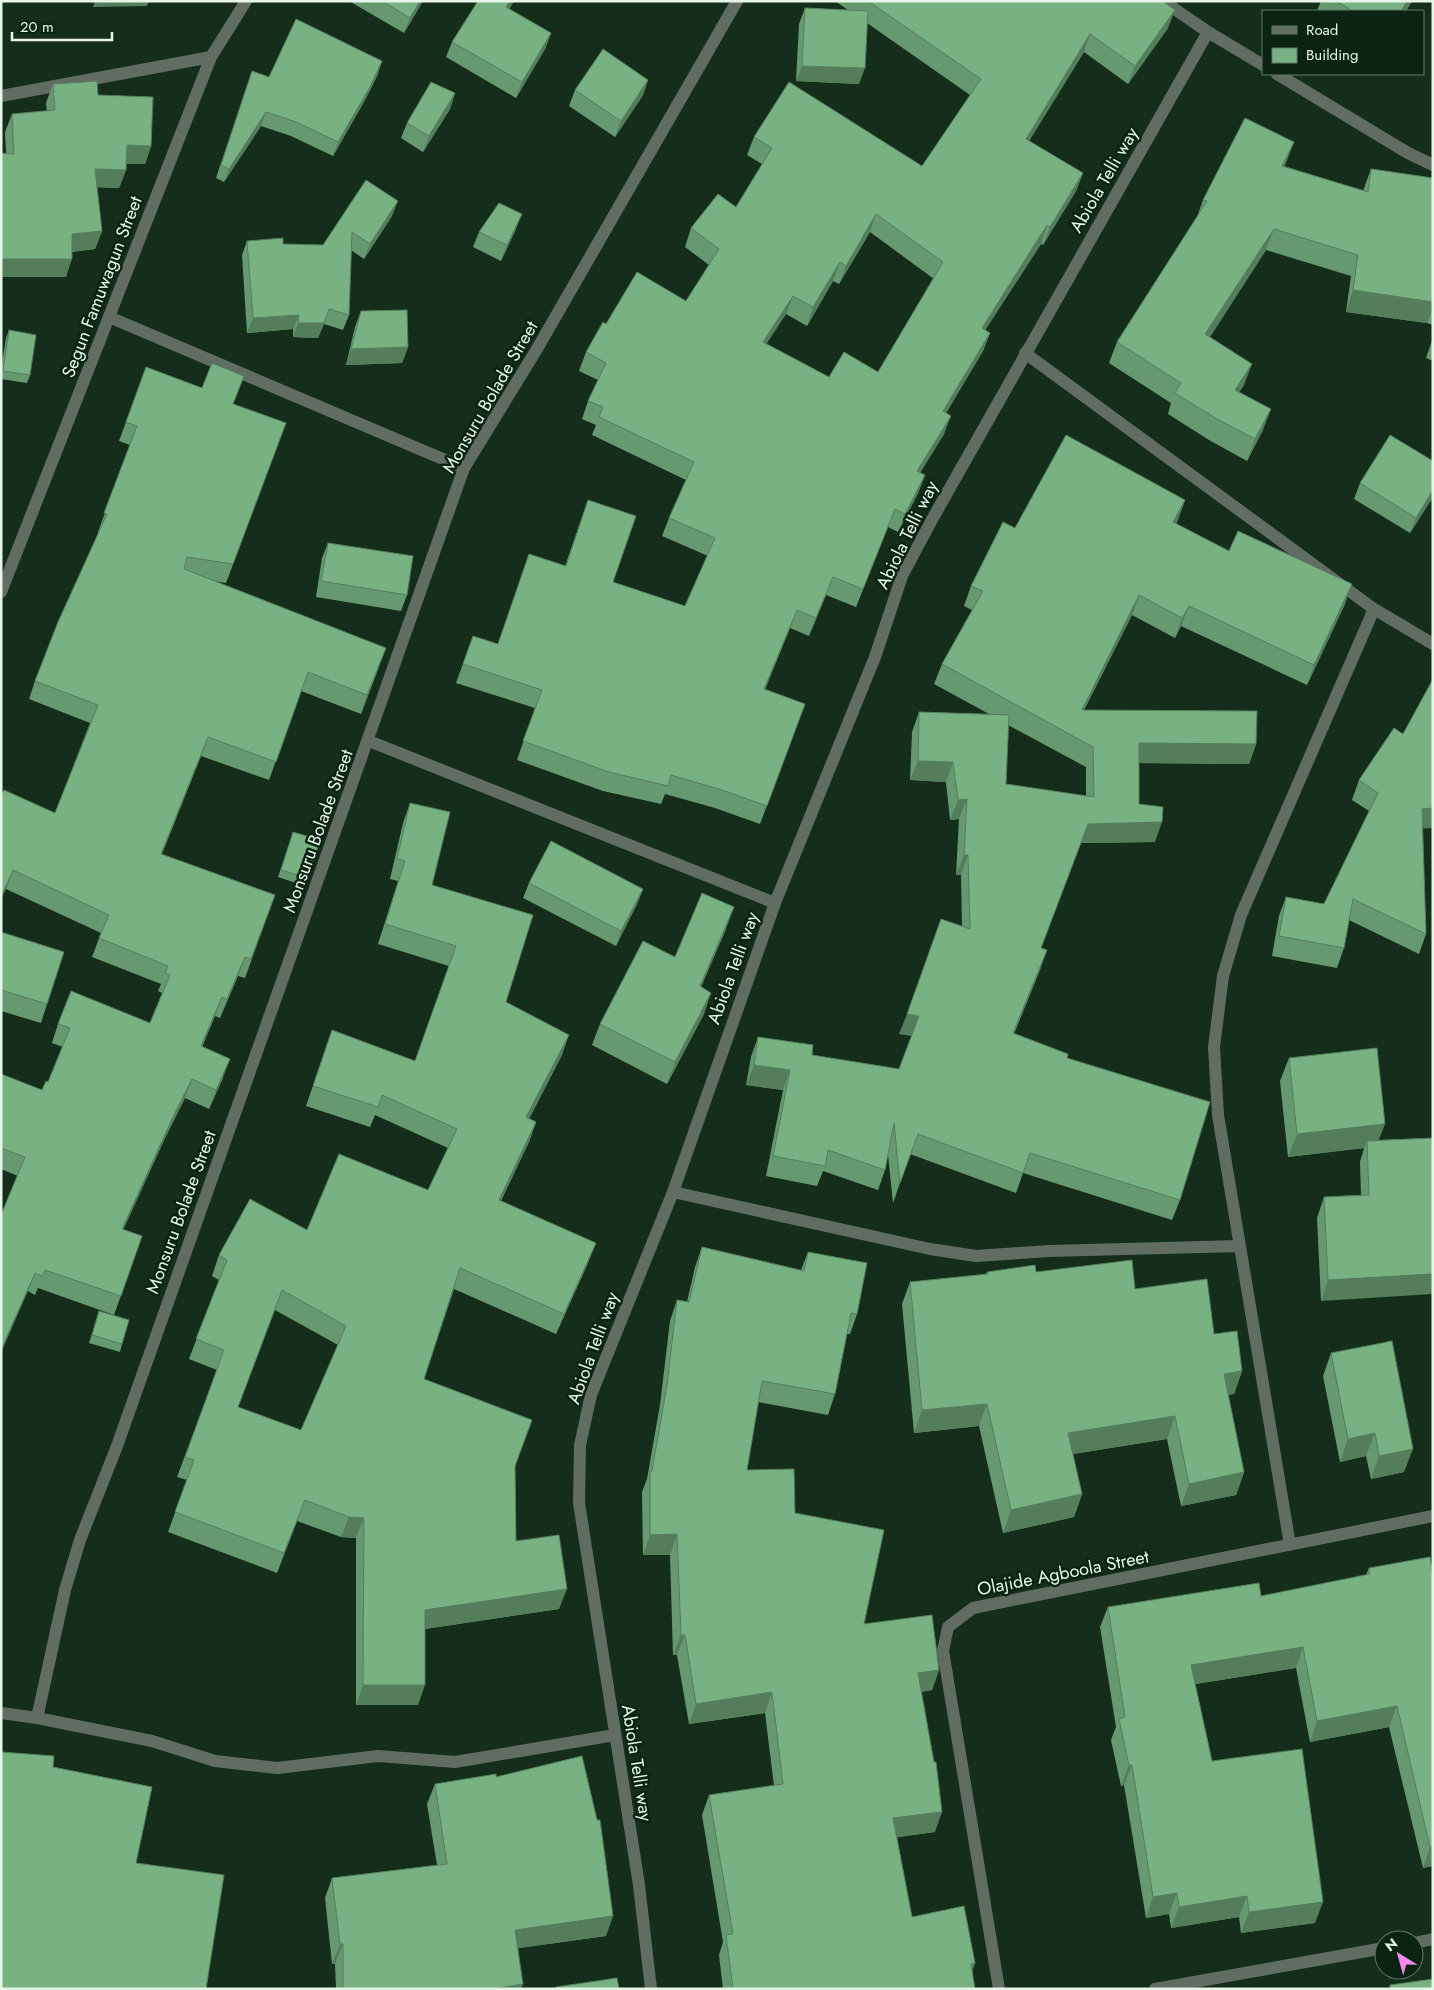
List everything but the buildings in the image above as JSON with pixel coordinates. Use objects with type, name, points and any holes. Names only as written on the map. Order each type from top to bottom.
[{"type":"street","name":"Segun Famuwagun Street","points":[[1,592],[211,57],[246,1]]},
{"type":"street","name":"Monsuru Bolade Street","points":[[37,1718],[65,1590],[80,1540],[117,1446],[369,741],[464,468],[537,349],[737,1]]},
{"type":"street","points":[[1163,1],[1208,32],[1262,64]]},
{"type":"street","name":"Abiola Telli way","points":[[651,1989],[639,1885],[579,1503],[580,1445],[590,1395],[672,1192],[775,903],[874,657],[902,576],[1025,353],[1208,32]]},
{"type":"street","points":[[1,96],[211,57]]},
{"type":"street","points":[[1279,75],[1408,153],[1433,165]]},
{"type":"street","points":[[109,317],[464,468]]},
{"type":"street","points":[[1025,353],[1374,609],[1433,644]]},
{"type":"street","points":[[1290,1545],[1218,1115],[1214,1047],[1223,976],[1241,914],[1374,609]]},
{"type":"street","points":[[369,741],[775,903]]},
{"type":"street","points":[[672,1192],[930,1249],[976,1256],[1049,1250],[1240,1246]]},
{"type":"street","name":"Olajide Agboola Street","points":[[999,1989],[942,1651],[948,1627],[973,1608],[1433,1516]]},
{"type":"street","points":[[1,1713],[37,1718],[152,1742],[216,1761],[277,1768],[378,1756],[455,1762],[614,1735]]},
{"type":"street","points":[[1155,1989],[1374,1950]]}]
